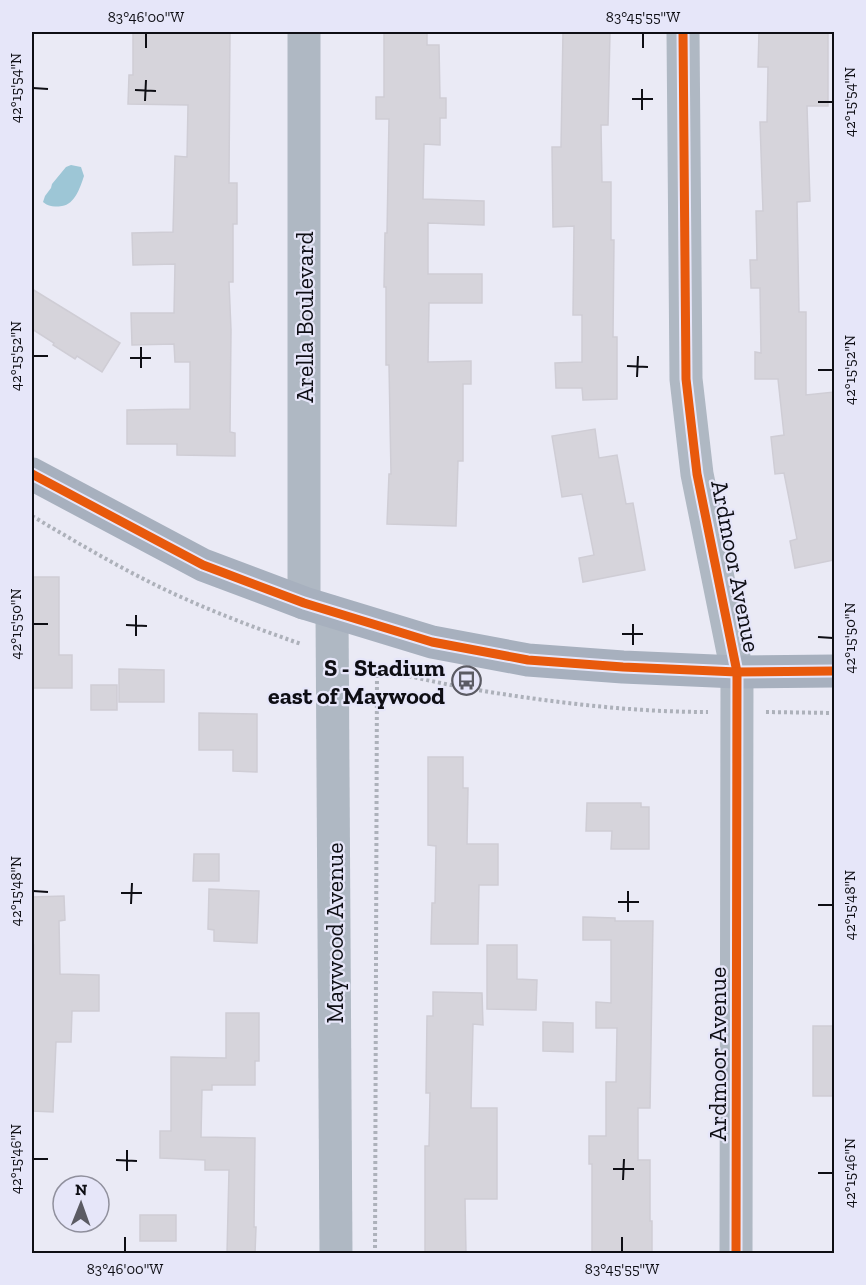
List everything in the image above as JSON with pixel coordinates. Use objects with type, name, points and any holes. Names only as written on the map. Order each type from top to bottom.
[{"type":"main road","points":[[32,474],[202,565],[318,608],[432,642],[528,660],[623,667],[737,672],[834,671]]},
{"type":"street","name":"Arella Boulevard","points":[[304,32],[318,608]]},
{"type":"street","name":"Ardmoor Avenue","points":[[683,32],[686,379],[697,474],[737,672],[736,1254]]},
{"type":"street","name":"Maywood Avenue","points":[[318,608],[336,1254]]},
{"type":"path","points":[[375,1254],[377,670]]},
{"type":"water","points":[[71,165],[81,167],[84,176],[76,195],[67,205],[45,204],[43,202],[45,196],[52,184],[66,167]]},
{"type":"building","points":[[133,32],[230,32],[229,183],[237,183],[237,224],[233,224],[233,282],[229,282],[230,432],[235,433],[235,456],[177,455],[177,444],[127,444],[127,410],[190,409],[190,362],[175,362],[174,344],[132,345],[131,313],[174,313],[175,264],[133,265],[132,233],[173,232],[175,156],[187,157],[188,105],[128,104],[129,75],[133,75]]},
{"type":"building","points":[[384,32],[427,32],[427,45],[439,45],[440,98],[446,98],[446,118],[440,118],[440,145],[424,144],[423,199],[484,201],[484,225],[428,223],[428,274],[482,274],[482,303],[429,303],[428,362],[471,361],[471,384],[463,384],[463,461],[458,461],[456,526],[387,524],[389,474],[391,474],[389,365],[386,365],[386,287],[384,287],[389,119],[376,119],[376,97],[384,97]]},
{"type":"building","points":[[563,32],[610,32],[608,125],[601,125],[602,182],[611,182],[611,240],[614,240],[613,337],[617,337],[617,399],[583,400],[582,388],[556,388],[555,363],[582,362],[582,315],[573,315],[574,226],[553,227],[552,147],[561,147]]},
{"type":"building","points":[[759,32],[828,32],[828,106],[807,106],[810,201],[797,202],[799,312],[806,312],[806,395],[834,392],[834,560],[795,568],[790,541],[797,539],[784,473],[775,474],[771,437],[784,435],[778,379],[755,379],[755,352],[761,353],[760,288],[751,288],[750,260],[757,260],[756,211],[763,211],[760,122],[767,122],[768,67],[758,67]]},
{"type":"building","points":[[32,289],[120,343],[102,372],[77,356],[75,359],[32,329]]},
{"type":"building","points":[[595,429],[599,458],[617,455],[626,504],[633,503],[645,570],[583,582],[579,558],[594,555],[582,494],[562,497],[552,436]]},
{"type":"building","points":[[32,577],[59,577],[59,655],[72,655],[72,688],[32,688]]},
{"type":"building","points":[[119,669],[164,670],[164,702],[119,702]]},
{"type":"building","points":[[91,685],[117,685],[117,710],[91,710]]},
{"type":"building","points":[[199,713],[257,714],[257,772],[233,771],[233,750],[199,750]]},
{"type":"building","points":[[428,757],[463,757],[463,788],[468,788],[467,844],[498,844],[498,885],[479,885],[478,944],[431,944],[432,903],[435,903],[436,846],[428,845]]},
{"type":"building","points":[[587,803],[641,803],[641,807],[649,807],[649,849],[611,849],[612,831],[586,831]]},
{"type":"building","points":[[194,854],[219,854],[219,881],[193,881]]},
{"type":"building","points":[[209,889],[259,891],[257,943],[214,941],[214,930],[208,929]]},
{"type":"building","points":[[64,896],[65,920],[59,921],[60,974],[99,975],[99,1011],[72,1011],[71,1042],[56,1042],[53,1112],[32,1111],[34,945],[32,945],[32,897]]},
{"type":"building","points":[[583,917],[615,918],[615,921],[653,921],[650,1108],[638,1108],[638,1160],[650,1160],[652,1254],[592,1254],[592,1164],[589,1164],[589,1136],[606,1136],[606,1082],[616,1082],[617,1028],[596,1028],[596,1002],[611,1003],[611,940],[583,940]]},
{"type":"building","points":[[487,945],[517,945],[517,979],[537,980],[536,1010],[487,1009]]},
{"type":"building","points":[[433,992],[482,993],[483,1025],[473,1024],[471,1108],[497,1108],[497,1199],[465,1199],[466,1254],[425,1254],[425,1146],[429,1146],[430,1093],[426,1093],[427,1016],[433,1016]]},
{"type":"building","points":[[226,1013],[259,1013],[259,1061],[255,1061],[255,1085],[212,1085],[212,1090],[202,1090],[201,1137],[255,1138],[255,1254],[227,1254],[229,1170],[205,1170],[205,1160],[160,1158],[160,1131],[171,1131],[171,1057],[226,1058]]},
{"type":"building","points":[[543,1022],[573,1023],[573,1052],[543,1051]]},
{"type":"building","points":[[813,1026],[834,1026],[834,1096],[813,1096]]},
{"type":"building","points":[[140,1215],[176,1215],[176,1241],[140,1241]]},
{"type":"cycle path","points":[[683,32],[686,379],[697,474],[737,672],[736,1254]]},
{"type":"cycle path","points":[[32,474],[203,565],[304,603],[432,642],[528,660],[623,667],[737,672],[834,671]]},
{"type":"place","name":"S - Stadium east of Maywood","points":[[466,681]]}]
